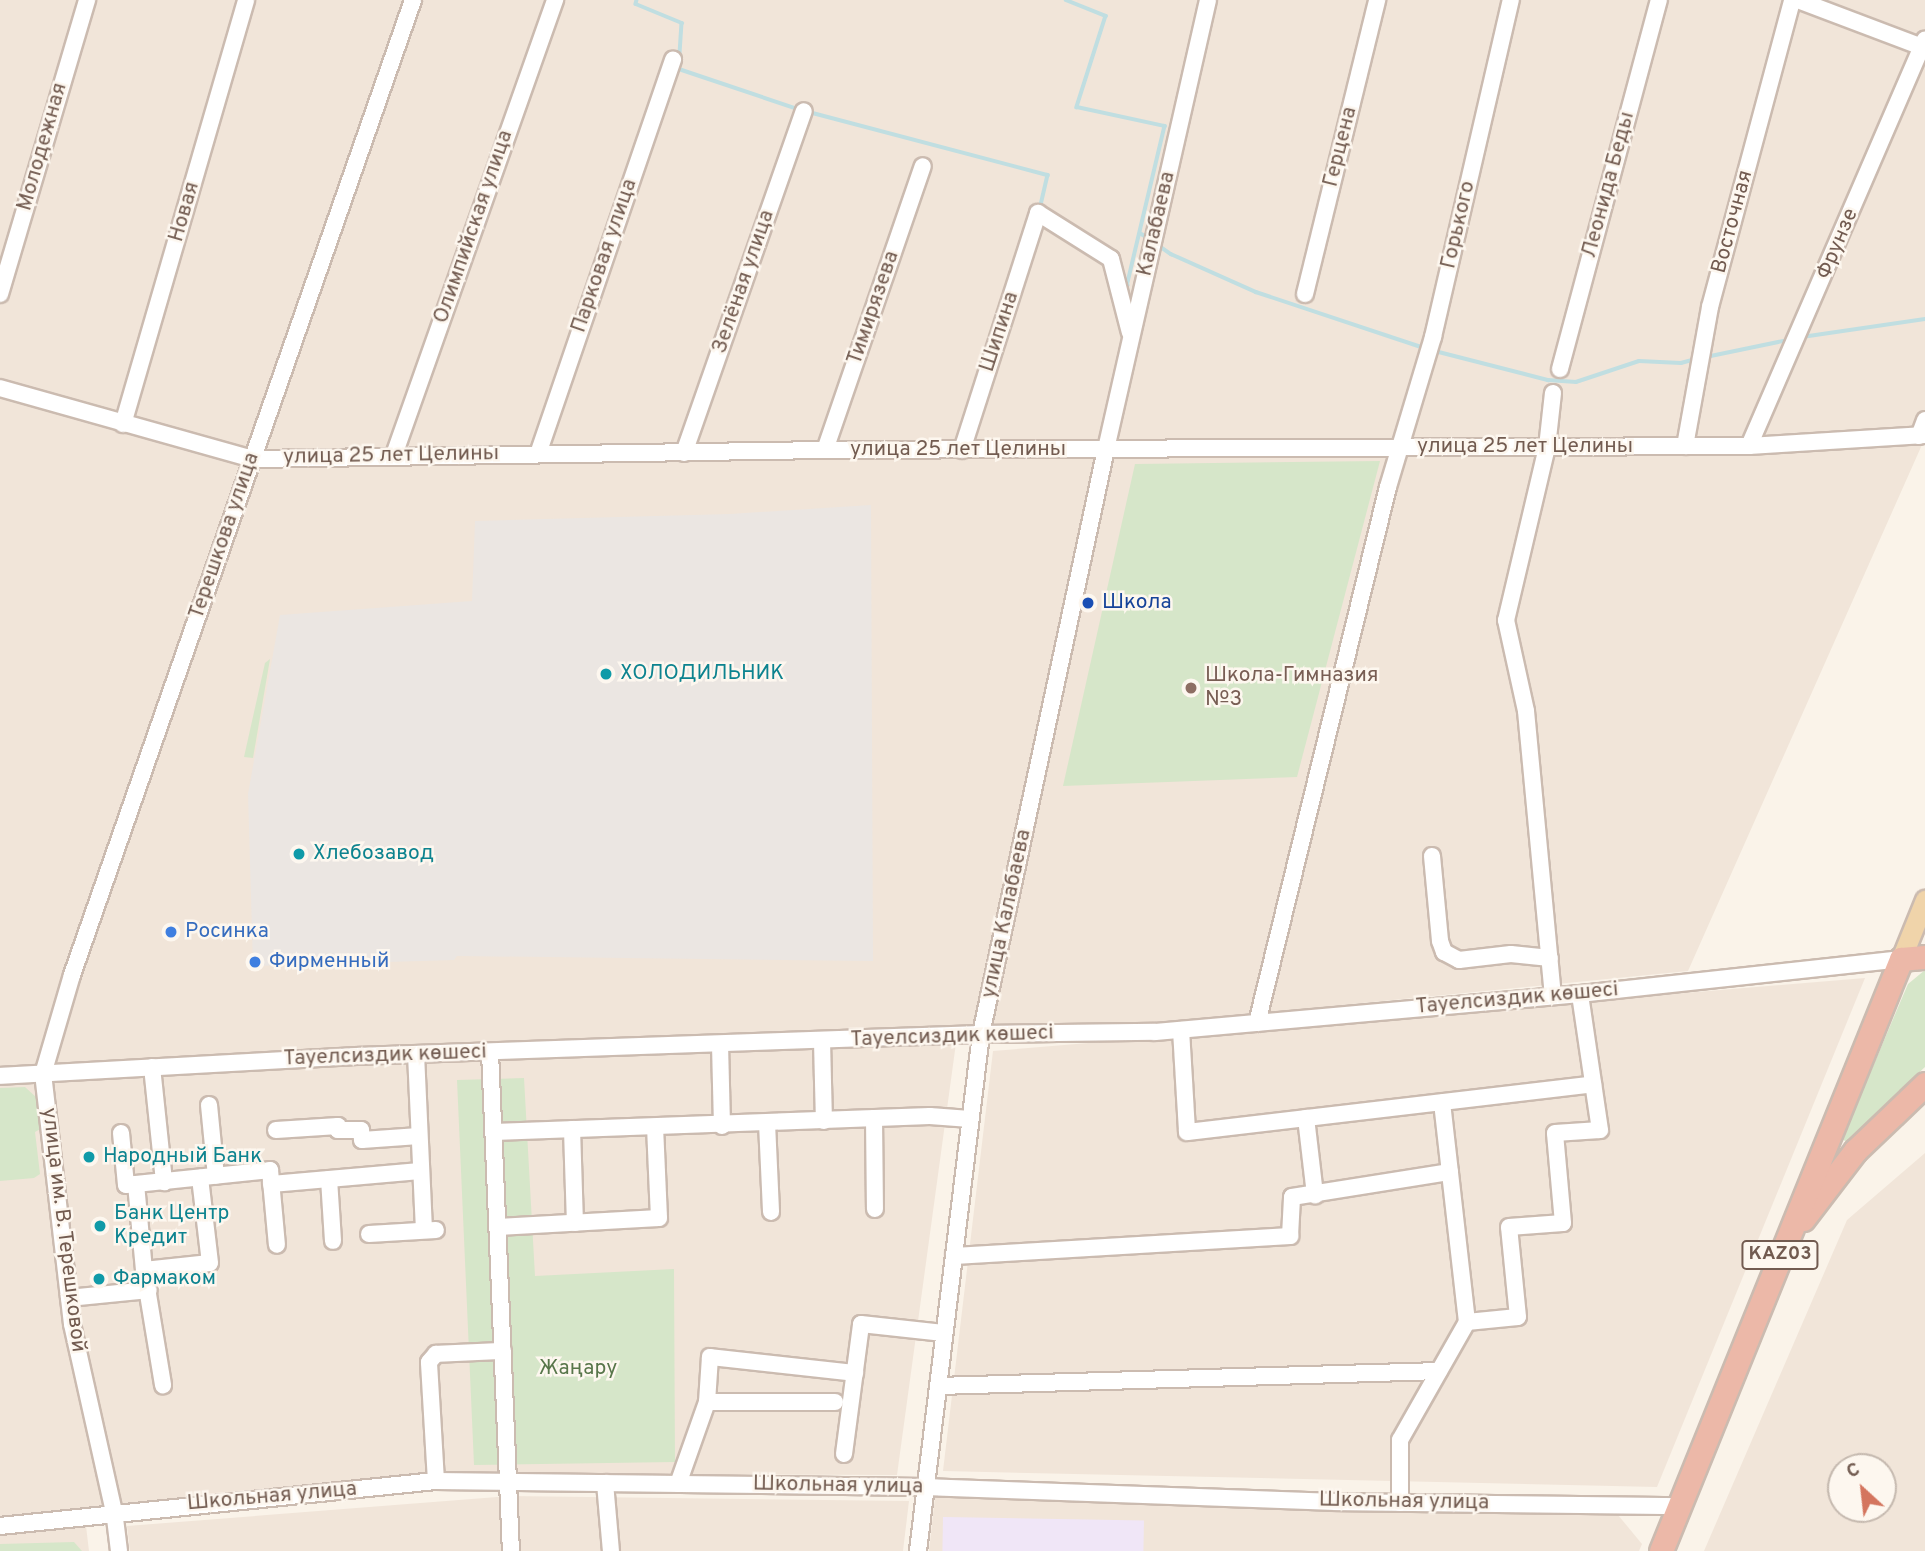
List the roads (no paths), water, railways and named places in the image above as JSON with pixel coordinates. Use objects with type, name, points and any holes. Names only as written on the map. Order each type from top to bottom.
[{"type":"highway","points":[[1901,959],[1925,957]]},
{"type":"highway","name":"KАZ03","points":[[1661,1551],[1901,959]]},
{"type":"highway","name":"KАZ03","points":[[1784,1243],[1855,1151],[1925,1084]]},
{"type":"main road","points":[[1901,959],[1925,900]]},
{"type":"street","name":"Молодежная","points":[[0,294],[87,0]]},
{"type":"street","name":"Новая","points":[[123,424],[246,0]]},
{"type":"street","name":"Терешкова улица","points":[[43,1074],[72,975],[107,882],[412,0]]},
{"type":"street","name":"Олимпийская улица","points":[[394,455],[555,0]]},
{"type":"street","name":"Калабаева","points":[[1106,449],[1208,0]]},
{"type":"street","name":"Герцена","points":[[1305,294],[1377,0]]},
{"type":"street","name":"Горького","points":[[1257,1023],[1388,487],[1433,337],[1511,0]]},
{"type":"street","name":"Леонида Беды","points":[[1559,369],[1659,0]]},
{"type":"street","name":"Восточная","points":[[1685,446],[1710,307],[1792,0]]},
{"type":"street","points":[[1798,0],[1924,45]]},
{"type":"street","name":"Фрунзе","points":[[1749,446],[1924,45]]},
{"type":"street","name":"Парковая улица","points":[[538,454],[673,58]]},
{"type":"street","name":"Зелёная улица","points":[[684,453],[804,111]]},
{"type":"street","name":"Тимирязева","points":[[825,450],[923,166]]},
{"type":"street","name":"Шипина","points":[[962,450],[1038,213],[1111,259],[1131,336]]},
{"type":"street","name":"улица 25 лет Целины","points":[[0,388],[252,459],[825,450],[1749,446],[1922,436]]},
{"type":"street","points":[[1553,393],[1547,447],[1506,620],[1526,711],[1553,996]]},
{"type":"street","points":[[1922,436],[1925,420]]},
{"type":"street","name":"улица Калабаева","points":[[918,1551],[981,1034],[1106,449]]},
{"type":"street","points":[[1432,856],[1440,941],[1444,952],[1459,960],[1511,954],[1550,958]]},
{"type":"street","name":"Тауелсиздик көшесі","points":[[0,1076],[415,1054],[981,1034],[1181,1030],[1580,994],[1901,959]]},
{"type":"street","points":[[1467,1322],[1518,1317],[1509,1227],[1563,1223],[1555,1133],[1600,1130],[1580,994]]},
{"type":"street","points":[[1181,1030],[1187,1132],[1593,1084]]},
{"type":"street","points":[[822,1041],[824,1121]]},
{"type":"street","points":[[720,1044],[722,1126]]},
{"type":"street","points":[[491,1052],[511,1551]]},
{"type":"street","points":[[369,1234],[430,1230],[420,1171],[415,1054]]},
{"type":"street","points":[[152,1067],[164,1182]]},
{"type":"street","name":"улица им. В. Терешковой","points":[[43,1074],[72,1324],[114,1512],[119,1551]]},
{"type":"street","points":[[1401,1503],[1400,1440],[1467,1322],[1442,1101]]},
{"type":"street","points":[[144,1270],[210,1263],[209,1105]]},
{"type":"street","points":[[494,1132],[652,1125],[656,1128],[722,1126],[930,1116],[970,1119]]},
{"type":"street","points":[[874,1118],[875,1209]]},
{"type":"street","points":[[1306,1118],[1315,1195]]},
{"type":"street","points":[[766,1124],[771,1212]]},
{"type":"street","points":[[276,1130],[338,1126],[338,1130],[361,1129],[362,1140],[419,1136]]},
{"type":"street","points":[[498,1227],[659,1218],[656,1128]]},
{"type":"street","points":[[572,1129],[575,1223]]},
{"type":"street","points":[[121,1133],[126,1185],[270,1170],[277,1245]]},
{"type":"street","points":[[271,1184],[420,1171]]},
{"type":"street","points":[[954,1256],[1290,1236],[1292,1197],[1450,1172]]},
{"type":"street","points":[[329,1179],[333,1241]]},
{"type":"street","points":[[136,1184],[144,1270],[163,1385]]},
{"type":"street","points":[[69,1298],[149,1290]]},
{"type":"street","points":[[844,1454],[861,1324],[944,1333]]},
{"type":"street","points":[[436,1481],[429,1362],[436,1354],[503,1351]]},
{"type":"street","points":[[678,1484],[707,1402],[710,1357],[855,1373]]},
{"type":"street","points":[[938,1386],[1439,1371]]},
{"type":"street","points":[[707,1402],[835,1402]]},
{"type":"street","name":"Школьная улица","points":[[0,1526],[114,1512],[436,1481],[509,1480],[925,1487],[1401,1503],[1677,1506]]},
{"type":"street","points":[[605,1483],[611,1551]]},
{"type":"waterway","points":[[637,0],[636,4],[682,23],[679,69],[798,109]]},
{"type":"waterway","points":[[1066,0],[1106,16],[1077,107],[1165,126],[1128,283]]},
{"type":"waterway","points":[[809,112],[1048,175],[1040,209]]},
{"type":"waterway","points":[[1140,233],[1148,238]]},
{"type":"waterway","points":[[1158,245],[1171,254],[1256,292],[1424,348]]},
{"type":"waterway","points":[[1123,274],[1128,285]]},
{"type":"waterway","points":[[1802,337],[1925,319]]},
{"type":"waterway","points":[[1706,357],[1788,340]]},
{"type":"waterway","points":[[1435,351],[1548,380],[1576,382],[1639,361],[1681,363],[1696,359]]},
{"type":"place","name":"Школа","points":[[1088,603]]},
{"type":"place","name":"ХОЛОДИЛЬНИК","points":[[606,674]]},
{"type":"place","name":"Школа-Гимназия №3","points":[[1191,688]]},
{"type":"place","name":"Хлебозавод","points":[[299,854]]},
{"type":"place","name":"Росинка","points":[[171,932]]},
{"type":"place","name":"Фирменный","points":[[255,962]]},
{"type":"place","name":"Народный Банк","points":[[89,1157]]},
{"type":"place","name":"Банк Центр Кредит","points":[[100,1226]]},
{"type":"place","name":"Фармаком","points":[[99,1279]]},
{"type":"park label","name":"Жаңару","points":[[578,1369]]}]
